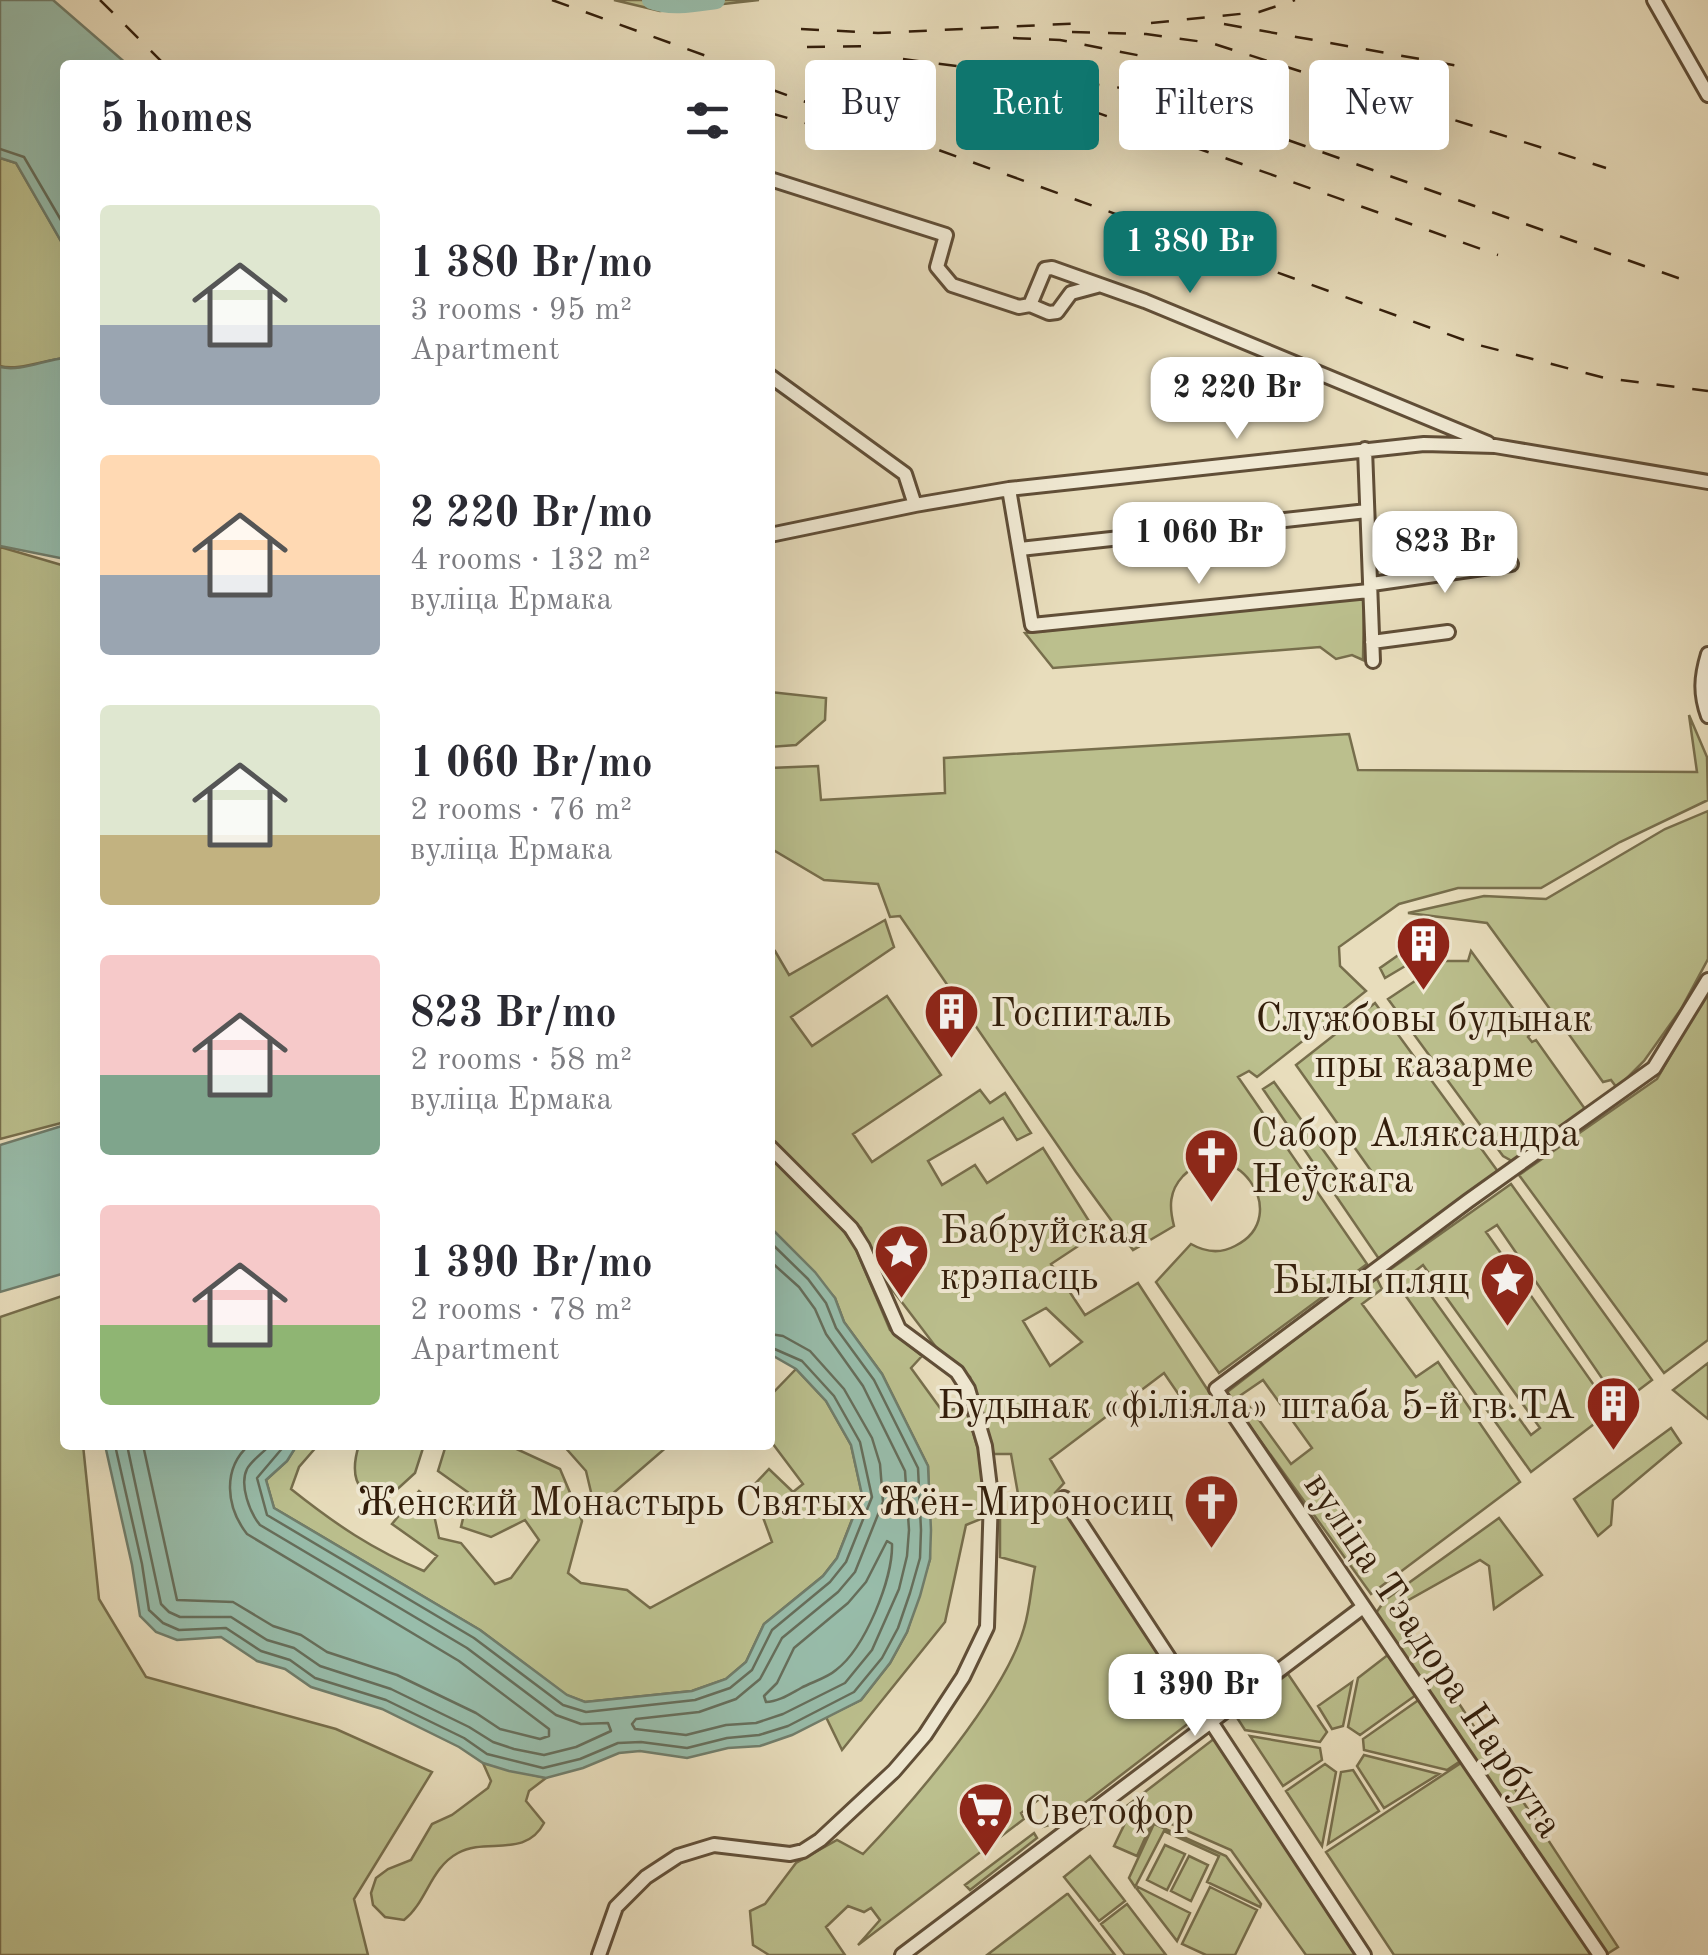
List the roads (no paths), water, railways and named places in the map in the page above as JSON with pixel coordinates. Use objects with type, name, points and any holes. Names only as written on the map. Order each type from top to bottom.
[{"type":"street","points":[[1654,0],[1706,89]]},
{"type":"street","points":[[775,180],[946,235],[937,267],[952,286],[1049,313],[1057,312],[1071,293],[1097,286]]},
{"type":"street","points":[[1030,305],[1045,270],[1052,268],[1145,301],[1495,446]]},
{"type":"street","points":[[775,380],[905,474],[915,504]]},
{"type":"street","points":[[775,535],[915,504],[1009,489],[1424,444],[1495,446],[1708,482]]},
{"type":"street","points":[[1365,449],[1373,661]]},
{"type":"street","points":[[1009,489],[1032,625],[1371,588],[1511,564]]},
{"type":"street","points":[[1020,549],[1367,510]]},
{"type":"street","points":[[1372,642],[1448,632]]},
{"type":"street","points":[[1708,654],[1702,671],[1701,696],[1708,716]]},
{"type":"street","name":"вуліца Тэадора Нарбута","points":[[1600,1955],[1216,1390],[1468,1201],[1654,1068],[1708,980]]},
{"type":"street","points":[[599,1955],[616,1907],[646,1877],[678,1856],[714,1845],[790,1854],[820,1840],[894,1771],[925,1735],[963,1678],[987,1627],[992,1496],[985,1446],[968,1388],[957,1372],[899,1328],[851,1228],[775,1152]]},
{"type":"street","points":[[1064,1498],[1364,1955]]},
{"type":"street","points":[[902,1955],[1363,1607]]},
{"type":"water","points":[[0,0],[53,0],[122,60],[60,60],[60,239],[16,163],[0,158]]},
{"type":"water","points":[[60,359],[60,558],[0,546],[0,367],[24,367]]},
{"type":"water","points":[[60,1127],[60,1274],[0,1292],[0,1145]]},
{"type":"water","points":[[775,1232],[835,1298],[844,1322],[882,1374],[928,1466],[931,1530],[930,1559],[920,1596],[890,1663],[861,1700],[792,1735],[760,1746],[728,1748],[687,1758],[640,1751],[619,1753],[546,1778],[483,1763],[382,1709],[311,1687],[285,1669],[257,1661],[221,1637],[177,1640],[156,1632],[140,1616],[106,1450],[294,1450],[266,1480],[274,1508],[480,1630],[567,1695],[585,1702],[692,1691],[726,1679],[746,1662],[764,1624],[823,1576],[837,1558],[862,1495],[851,1445],[826,1401],[796,1369],[775,1357]]},
{"type":"waterway","points":[[651,0],[675,4],[716,0]]},
{"type":"railway","points":[[100,0],[160,60]]},
{"type":"railway","points":[[552,0],[717,60]]},
{"type":"railway","points":[[1151,23],[1259,12],[1295,0]]},
{"type":"railway","points":[[801,29],[878,33],[1086,23]]},
{"type":"railway","points":[[1224,24],[1459,66]]},
{"type":"railway","points":[[1072,32],[1146,34],[1211,43],[1606,168]]},
{"type":"railway","points":[[1013,38],[1060,40],[1142,56]]},
{"type":"railway","points":[[807,47],[879,46]]},
{"type":"railway","points":[[903,59],[1152,92],[1695,284]]},
{"type":"railway","points":[[775,91],[1475,344],[1605,378],[1708,391]]},
{"type":"railway","points":[[1099,113],[1498,255]]},
{"type":"railway","points":[[775,114],[805,123]]},
{"type":"place","name":"Службовы будынак пры казарме","points":[[1424,992]]},
{"type":"place","name":"Госпиталь","points":[[951,1061]]},
{"type":"place","name":"Сабор Аляксандра Неўскага","points":[[1212,1204]]},
{"type":"place","name":"Бабруйская крэпасць","points":[[901,1301]]},
{"type":"place","name":"Былы пляц","points":[[1508,1328]]},
{"type":"place","name":"Будынак «філіяла» штаба 5-й гв.ТА","points":[[1614,1453]]},
{"type":"place","name":"Женский Монастырь Святых Жён-Мироносиц","points":[[1212,1550]]},
{"type":"place","name":"Светофор","points":[[985,1859]]}]
